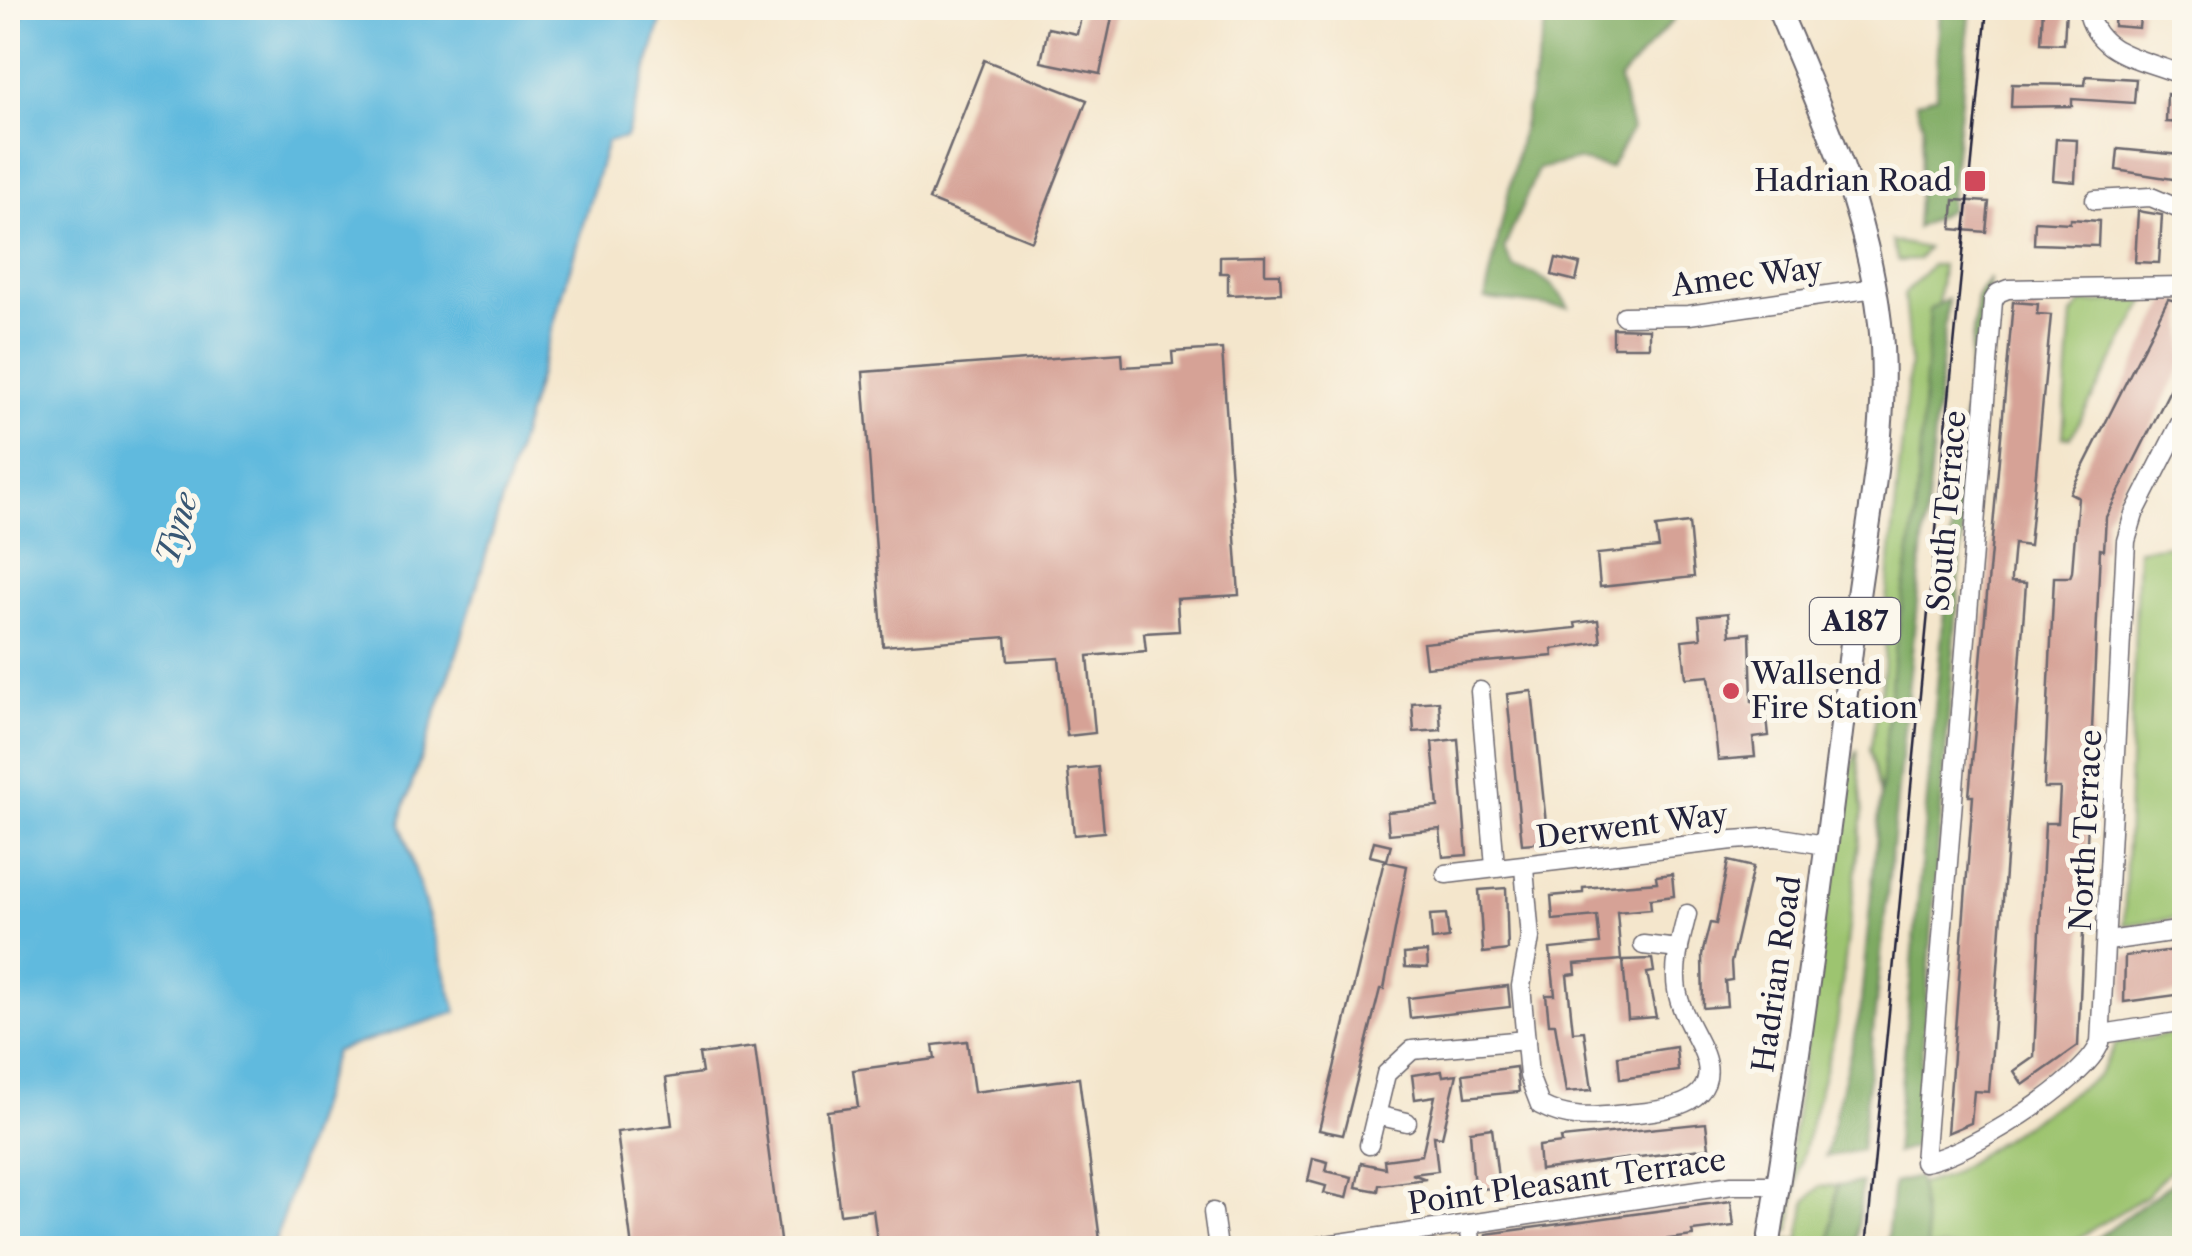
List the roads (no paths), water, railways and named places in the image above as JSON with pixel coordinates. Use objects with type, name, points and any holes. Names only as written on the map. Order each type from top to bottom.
[{"type":"main road","name":"Hadrian Road","points":[[1768,1248],[1879,422],[1881,328],[1844,164],[1778,8]]},
{"type":"street","points":[[2087,8],[2092,28],[2108,47],[2184,76]]},
{"type":"street","points":[[2095,200],[2150,197],[2184,211]]},
{"type":"street","name":"South Terrace","points":[[1924,1162],[1992,302],[1998,293],[2008,290],[2184,286]]},
{"type":"street","name":"Amec Way","points":[[1624,316],[1688,315],[1875,288]]},
{"type":"street","name":"North Terrace","points":[[1924,1162],[1956,1152],[2078,1074],[2092,1060],[2102,1034],[2126,541],[2134,514],[2184,416]]},
{"type":"street","points":[[1480,691],[1495,866]]},
{"type":"street","name":"Derwent Way","points":[[1446,874],[1495,866],[1524,868],[1733,840],[1776,837],[1825,846]]},
{"type":"street","points":[[1524,868],[1530,938],[1521,986],[1529,1076],[1540,1105],[1566,1118],[1676,1110],[1696,1097],[1706,1075],[1705,1056],[1687,1024],[1676,988],[1678,949],[1688,914]]},
{"type":"street","points":[[2108,941],[2184,930]]},
{"type":"street","points":[[1642,945],[1678,949]]},
{"type":"street","points":[[2102,1034],[2184,1021]]},
{"type":"street","points":[[1370,1145],[1386,1074],[1412,1050],[1526,1040]]},
{"type":"street","points":[[1376,1116],[1406,1122]]},
{"type":"street","name":"Point Pleasant Terrace","points":[[1306,1248],[1732,1185],[1778,1185]]},
{"type":"street","points":[[1213,1212],[1218,1248]]},
{"type":"street","points":[[1469,1224],[1472,1248]]},
{"type":"water","name":"Tyne","points":[[24,8],[665,8],[626,138],[607,142],[459,647],[403,810],[401,824],[457,1012],[335,1051],[273,1248],[8,1248],[8,65]]},
{"type":"tram line","points":[[1866,1248],[1987,8]]},
{"type":"place","name":"Hadrian Road","points":[[1975,181]]},
{"type":"place","name":"Wallsend Fire Station","points":[[1731,691]]}]
